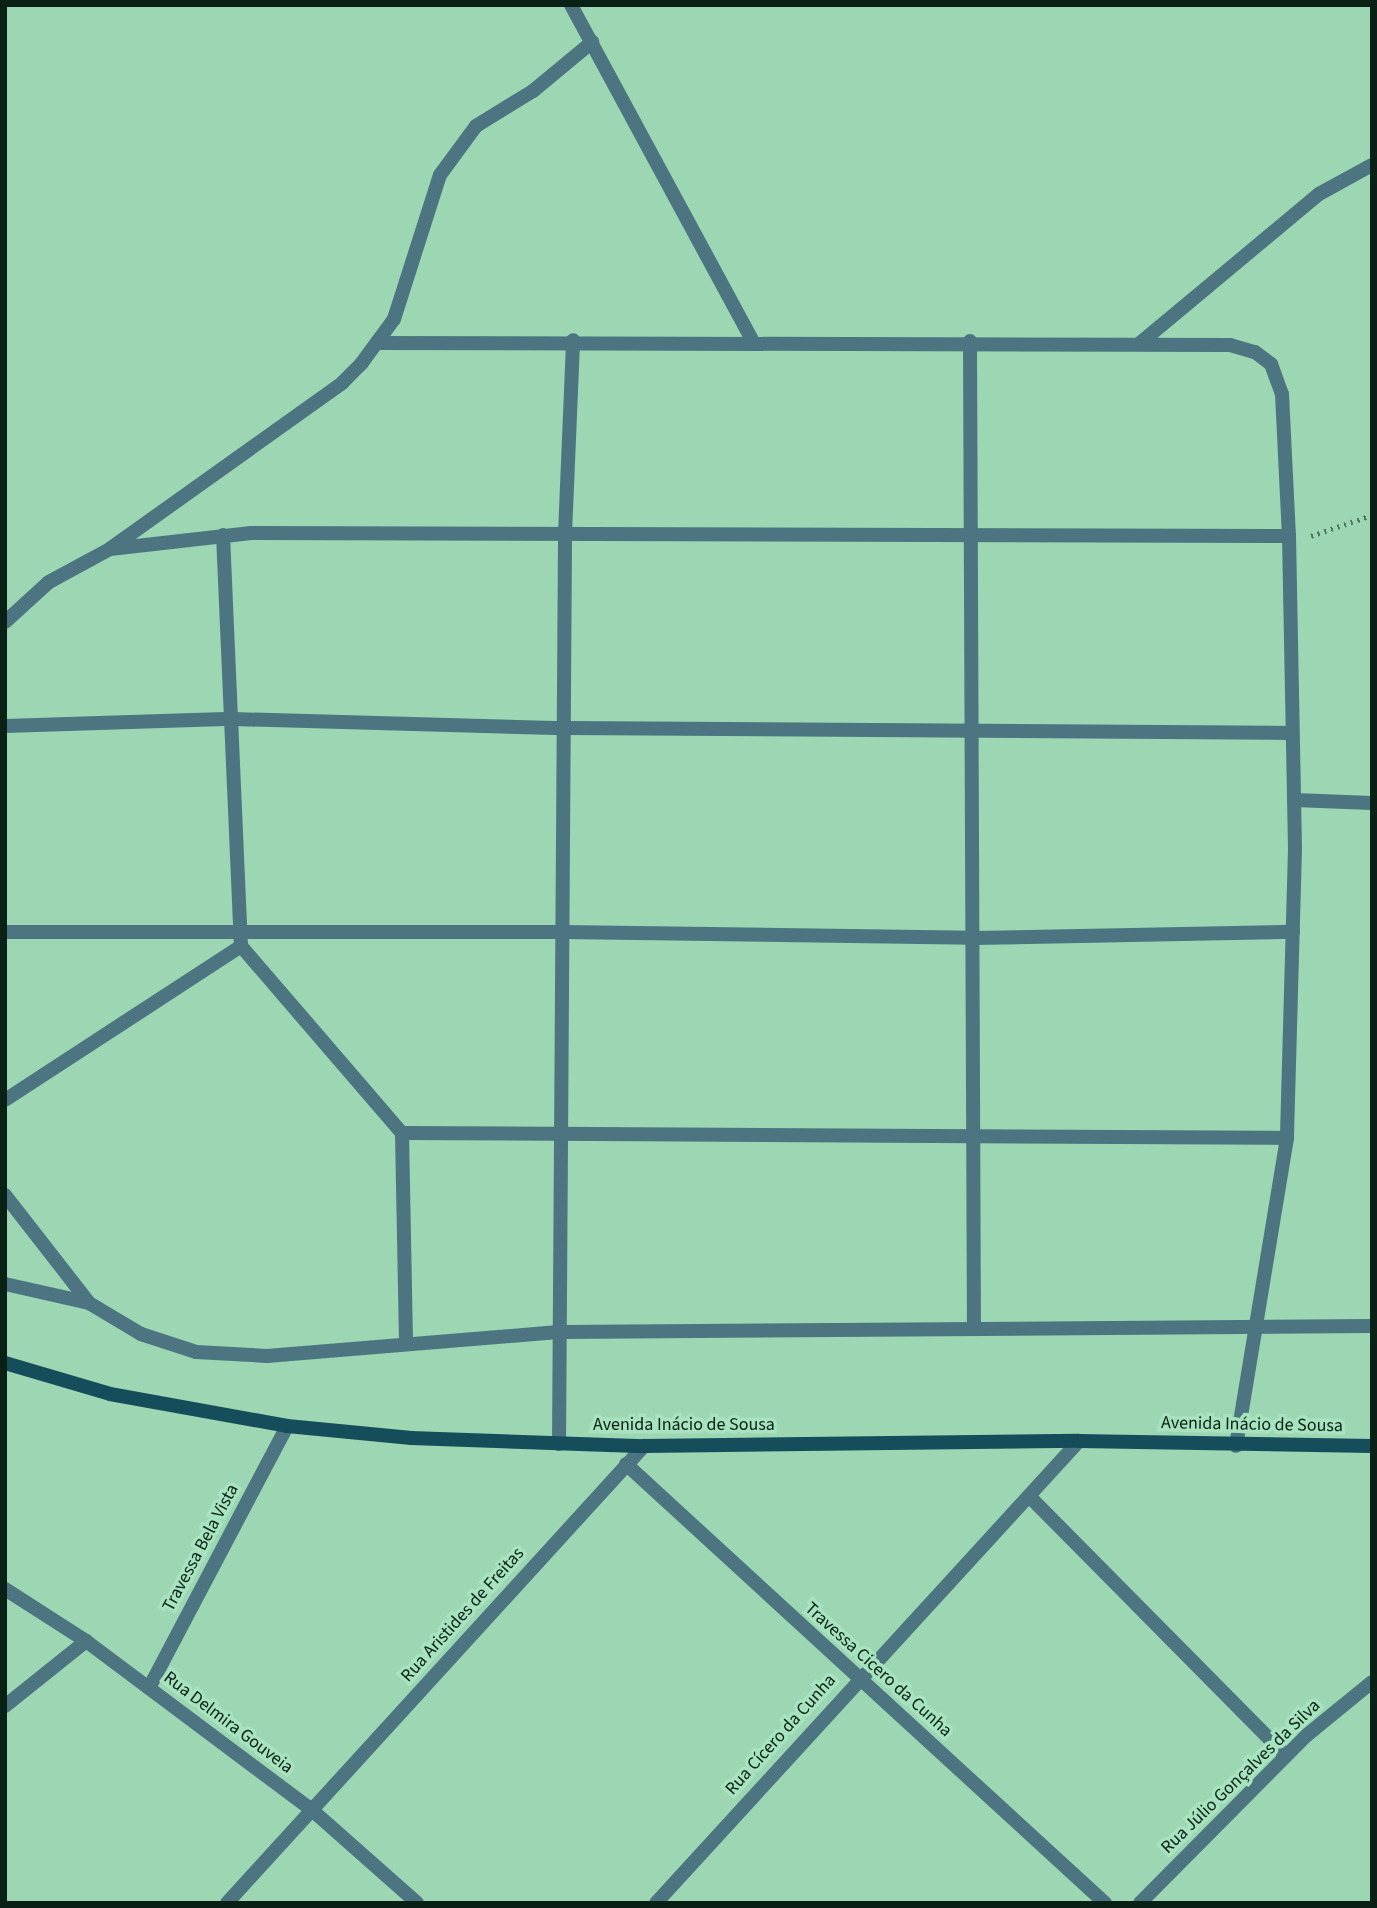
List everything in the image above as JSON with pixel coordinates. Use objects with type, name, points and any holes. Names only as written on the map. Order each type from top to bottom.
[{"type":"main road","name":"Avenida Inácio de Sousa","points":[[5,1363],[110,1394],[288,1426],[411,1438],[644,1446],[1079,1441],[1236,1447],[1372,1446]]},
{"type":"street","points":[[571,5],[753,341]]},
{"type":"street","points":[[5,622],[49,582],[110,549],[342,383],[377,343],[404,294],[440,175],[476,126],[533,91],[592,42]]},
{"type":"street","points":[[1139,344],[1319,194],[1372,165]]},
{"type":"street","points":[[377,343],[573,340],[1230,345],[1255,352],[1271,364],[1282,394],[1289,536],[1294,800],[1287,1138],[1253,1326],[1236,1447]]},
{"type":"street","points":[[559,1444],[565,534],[573,340]]},
{"type":"street","points":[[970,341],[968,535],[974,1328]]},
{"type":"street","points":[[110,549],[223,535],[1289,536]]},
{"type":"street","points":[[223,535],[241,940],[402,1133],[405,1344]]},
{"type":"street","points":[[5,726],[233,719],[564,728],[1293,733]]},
{"type":"street","points":[[1294,800],[1372,803]]},
{"type":"street","points":[[5,932],[241,940],[563,932],[973,938],[1293,932]]},
{"type":"street","points":[[5,1100],[241,940]]},
{"type":"street","points":[[402,1133],[1287,1138]]},
{"type":"street","points":[[5,1195],[89,1303]]},
{"type":"street","points":[[5,1284],[89,1303],[141,1334],[197,1352],[267,1356],[561,1332],[1372,1326]]},
{"type":"street","name":"Travessa Bela Vista","points":[[149,1688],[288,1426]]},
{"type":"street","name":"Rua Cícero da Cunha","points":[[656,1903],[859,1677],[1030,1497],[1079,1441]]},
{"type":"street","name":"Rua Aristides de Freitas","points":[[227,1903],[644,1446]]},
{"type":"street","name":"Travessa Cicero da Cunha","points":[[626,1464],[1105,1903]]},
{"type":"street","points":[[1030,1497],[1286,1756]]},
{"type":"street","name":"Rua Delmira Gouveia","points":[[5,1589],[86,1642],[312,1810],[417,1903]]},
{"type":"street","points":[[5,1706],[86,1642]]},
{"type":"street","name":"Rua Júlio Gonçalves da Silva","points":[[1140,1903],[1286,1756],[1372,1682]]},
{"type":"path","points":[[1289,536],[1319,536],[1372,515]]}]
